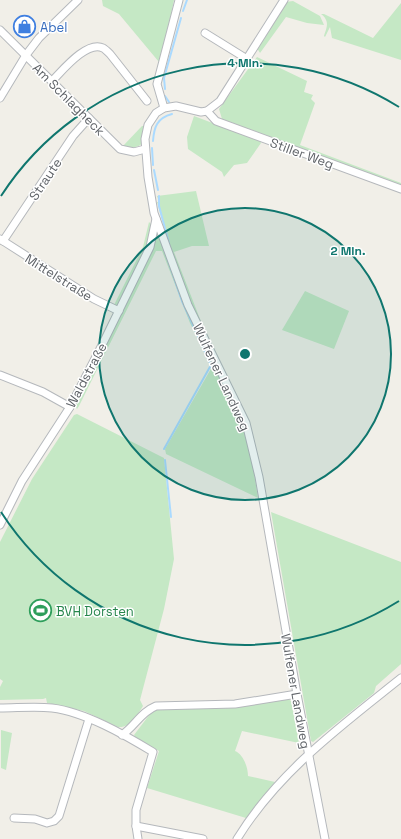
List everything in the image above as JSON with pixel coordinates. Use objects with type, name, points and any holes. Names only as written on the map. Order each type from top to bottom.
[{"type":"street","points":[[0,98],[26,55],[39,38],[78,0]]},
{"type":"street","points":[[179,0],[157,84],[164,108],[176,106],[201,112],[207,111],[220,101],[284,0]]},
{"type":"street","name":"Am Schlagheck","points":[[0,30],[120,149],[134,152],[145,149]]},
{"type":"street","points":[[205,33],[247,59]]},
{"type":"street","points":[[52,81],[86,49],[94,46],[102,48],[110,54],[147,102]]},
{"type":"street","name":"Wulfener Landweg","points":[[164,108],[156,113],[148,125],[145,149],[148,177],[156,219],[186,299],[201,334],[246,423],[260,484],[296,694],[325,839]]},
{"type":"street","name":"Stiller Weg","points":[[207,111],[216,121],[401,189]]},
{"type":"street","name":"Straute","points":[[2,240],[73,136],[89,118]]},
{"type":"street","name":"Waldstraße","points":[[0,525],[22,481],[70,407],[119,311],[150,247],[156,219]]},
{"type":"street","name":"Mittelstraße","points":[[2,240],[94,299],[119,311]]},
{"type":"street","points":[[0,375],[43,392],[70,407]]},
{"type":"street","points":[[237,839],[264,800],[308,754],[401,678]]},
{"type":"street","points":[[122,735],[132,728],[146,710],[156,706],[235,704],[296,694]]},
{"type":"street","points":[[0,708],[51,708],[73,713],[122,735],[153,752],[136,810],[138,839]]},
{"type":"street","points":[[14,818],[48,823],[54,821],[59,816],[89,719]]},
{"type":"street","points":[[136,826],[198,839]]},
{"type":"green space","points":[[102,0],[174,0],[159,62],[119,14],[103,6]]},
{"type":"green space","points":[[293,1],[320,16],[324,25],[307,23],[286,17],[260,53],[257,48],[286,2]]},
{"type":"green space","points":[[401,3],[401,60],[332,38],[330,27],[325,37],[324,36],[327,22],[321,14],[324,14],[373,38]]},
{"type":"green space","points":[[257,57],[307,81],[304,92],[313,95],[311,99],[315,103],[300,145],[401,183],[401,185],[222,119],[219,109]]},
{"type":"green space","points":[[194,116],[260,141],[261,143],[247,163],[234,165],[224,177],[222,172],[188,149],[187,137]]},
{"type":"green space","points":[[142,126],[146,126],[143,143],[133,148],[122,147]]},
{"type":"green space","points":[[196,191],[209,246],[192,246],[174,252],[200,319],[218,358],[216,359],[201,332],[174,262],[157,202],[159,202],[157,196]]},
{"type":"green space","points":[[149,222],[152,225],[147,247],[118,306],[114,305],[143,247]]},
{"type":"green space","points":[[157,226],[244,427],[251,454],[258,498],[166,454],[165,449],[212,367],[190,323],[162,251],[156,251],[77,409],[74,404]]},
{"type":"green space","points":[[305,291],[349,311],[334,349],[282,330]]},
{"type":"green space","points":[[77,414],[164,458],[174,559],[164,609],[140,700],[143,706],[136,717],[123,727],[118,727],[84,711],[47,703],[46,698],[0,700],[0,687],[3,681],[0,679],[0,542],[32,479],[74,415]]},
{"type":"green space","points":[[271,512],[401,562],[401,664],[376,686],[374,693],[313,742],[311,741]]},
{"type":"green space","points":[[288,699],[291,701],[299,743],[242,731],[235,751],[244,761],[248,776],[275,782],[246,818],[147,788],[159,751],[136,738],[134,735],[153,710],[235,708]]},
{"type":"green space","points":[[1,730],[12,733],[6,770],[1,768]]},
{"type":"waterway","points":[[183,11],[187,0]]},
{"type":"waterway","points":[[165,89],[164,78],[181,18]]},
{"type":"waterway","points":[[165,96],[169,102]]},
{"type":"waterway","points":[[153,141],[154,131],[157,124],[163,118],[172,114]]},
{"type":"waterway","points":[[152,148],[153,165]]},
{"type":"waterway","points":[[154,170],[158,190]]},
{"type":"waterway","points":[[159,196],[159,206],[169,243]]},
{"type":"waterway","points":[[164,249],[182,301],[211,365],[164,449]]},
{"type":"waterway","points":[[165,460],[171,517]]},
{"type":"place","name":"Abel","points":[[24,27]]},
{"type":"place","name":"BVH Dorsten","points":[[41,611]]}]
